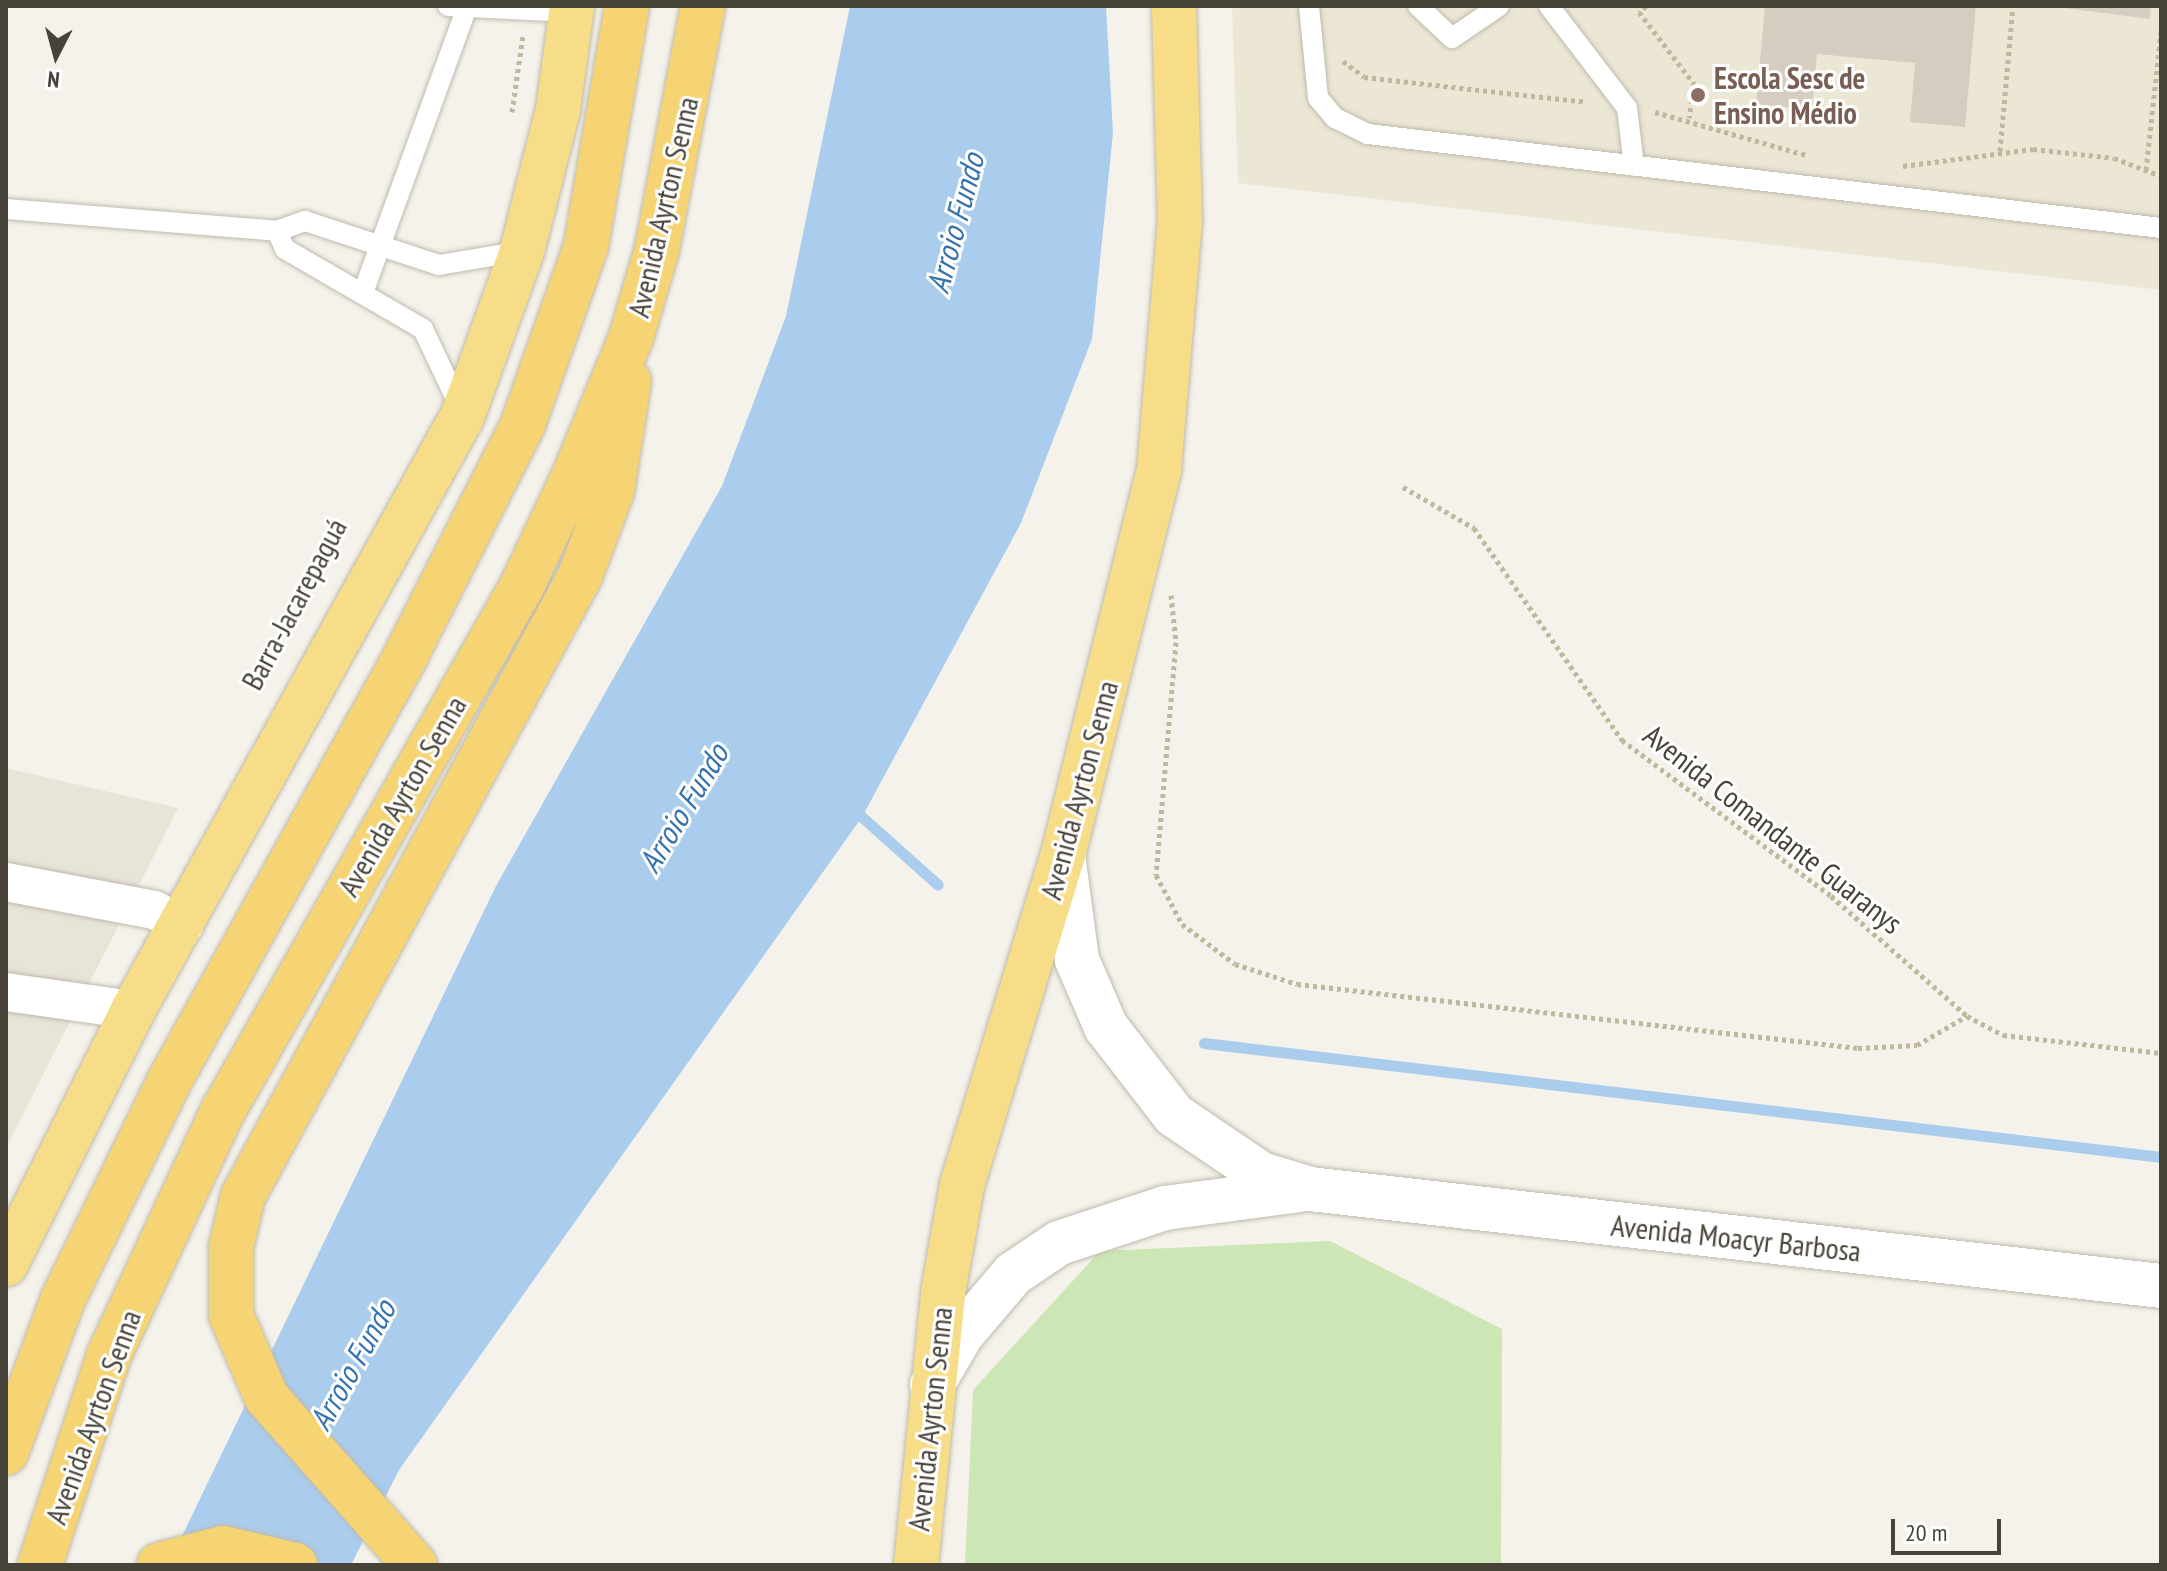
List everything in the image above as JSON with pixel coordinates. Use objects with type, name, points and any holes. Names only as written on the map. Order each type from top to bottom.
[{"type":"highway","name":"Avenida Ayrton Senna","points":[[6,1453],[63,1299],[171,1078],[406,655],[523,424],[586,246],[627,6]]},
{"type":"highway","name":"Avenida Ayrton Senna","points":[[40,1565],[109,1355],[223,1111],[521,588],[631,338],[683,141],[703,6]]},
{"type":"highway","name":"Avenida Ayrton Senna","points":[[916,1565],[932,1385],[962,1185],[1063,855],[1159,470],[1180,221],[1174,6]]},
{"type":"highway","points":[[11,1237],[133,1010],[185,925],[462,417],[522,251],[558,110],[572,9]]},
{"type":"highway","points":[[415,1565],[267,1398],[240,1347],[231,1315],[231,1247],[243,1196],[580,576],[615,477],[631,338]]},
{"type":"highway","points":[[159,1565],[223,1548],[295,1565]]},
{"type":"street","name":"Avenida Moacyr Barbosa","points":[[1063,855],[1083,983],[1135,1071],[1217,1150],[1310,1189]]},
{"type":"street","points":[[6,882],[154,910],[185,925]]},
{"type":"street","points":[[6,992],[133,1010]]},
{"type":"street","name":"Avenida Moacyr Barbosa","points":[[932,1385],[962,1334],[1013,1274],[1059,1243],[1165,1208],[1310,1189],[2161,1286]]},
{"type":"lane","points":[[1309,6],[1318,98],[1352,129],[1634,166],[2161,228]]},
{"type":"lane","points":[[1418,6],[1452,38],[1499,6]]},
{"type":"lane","points":[[1549,6],[1627,108],[1634,166]]},
{"type":"lane","points":[[364,290],[456,9],[526,12],[572,9]]},
{"type":"lane","points":[[6,209],[277,231],[305,221],[380,243],[398,256],[439,265],[522,251]]},
{"type":"lane","points":[[277,231],[285,249],[364,290],[423,329],[450,372],[462,417]]},
{"type":"path","points":[[1646,6],[1639,12],[1694,84],[1689,118]]},
{"type":"path","points":[[2000,151],[2013,6]]},
{"type":"path","points":[[510,123],[526,12]]},
{"type":"path","points":[[2146,170],[2161,31]]},
{"type":"path","points":[[1338,53],[1364,77],[1689,118],[1814,158]]},
{"type":"path","points":[[1896,167],[2000,151],[2074,151],[2161,176]]},
{"type":"path","name":"Avenida Comandante Guaranys","points":[[1403,487],[1474,528],[1622,740],[1831,896],[1967,1016],[2003,1035],[2161,1053]]},
{"type":"path","points":[[1170,579],[1176,642],[1158,784],[1156,875],[1182,924],[1235,964],[1297,984],[1858,1048],[1917,1045],[1967,1016]]},
{"type":"shaded area","name":"Escola Sesc de Ensino Médio","points":[[1232,6],[2161,6],[2161,290],[1238,183]]},
{"type":"shaded area","points":[[6,768],[178,808],[6,1148]]},
{"type":"green space","points":[[1330,1241],[1502,1329],[1501,1565],[965,1565],[973,1390],[1100,1251]]},
{"type":"water","name":"Arroio Fundo","points":[[850,6],[1106,6],[1113,133],[1092,339],[1021,523],[862,817],[399,1470],[351,1565],[168,1565],[496,886],[722,486],[786,316]]},
{"type":"building","points":[[1765,6],[1976,6],[1965,127],[1910,122],[1915,63],[1817,54],[1812,110],[1756,104]]},
{"type":"building","points":[[2049,6],[2151,6],[2150,19]]},
{"type":"waterway","points":[[852,808],[938,885]]},
{"type":"waterway","points":[[1204,1043],[2161,1157]]},
{"type":"place","name":"Escola Sesc de Ensino Médio","points":[[1698,95]]}]
